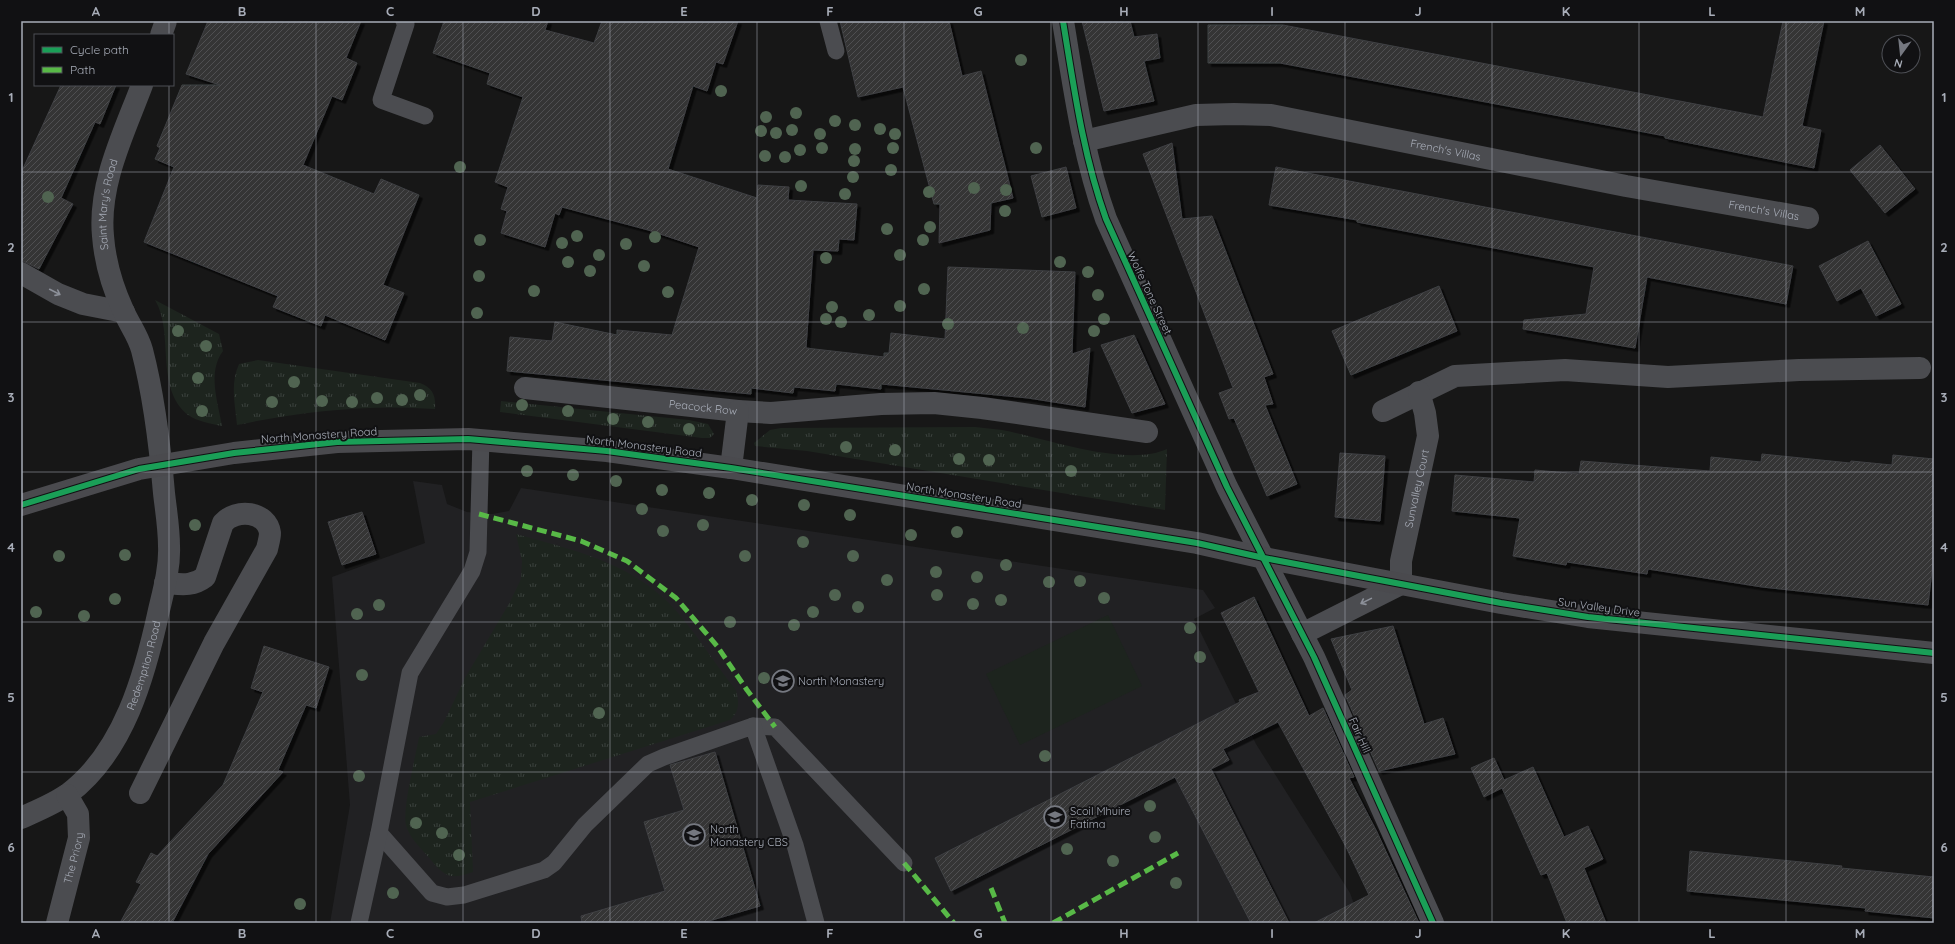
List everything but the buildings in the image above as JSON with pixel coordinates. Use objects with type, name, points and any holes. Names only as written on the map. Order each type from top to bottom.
[{"type":"street","points":[[161,34],[166,21]]},
{"type":"street","name":"Wolfe Tone Street","points":[[1062,21],[1084,141],[1097,193],[1114,238],[1227,487],[1264,558]]},
{"type":"street","name":"Saint Mary's Road","points":[[142,86],[109,177],[102,209],[103,235],[106,263],[113,286],[124,312],[136,331],[144,354],[149,377],[162,465]]},
{"type":"street","name":"French's Villas","points":[[1084,141],[1196,115],[1271,115],[1626,186],[1808,218]]},
{"type":"street","points":[[21,273],[58,294],[83,304],[124,312]]},
{"type":"street","points":[[1383,411],[1419,392],[1455,376],[1565,370],[1668,377],[1799,370],[1920,368]]},
{"type":"street","name":"Peacock Row","points":[[525,388],[738,411],[771,413],[881,404],[934,403],[982,408],[1147,432]]},
{"type":"street","name":"Sunvalley Court","points":[[1401,584],[1401,561],[1428,436],[1425,413],[1419,392]]},
{"type":"street","points":[[731,468],[738,411]]},
{"type":"street","name":"North Monastery Road","points":[[21,505],[139,469],[254,450],[337,442],[399,439],[481,439],[607,451],[731,468],[1197,543],[1264,558]]},
{"type":"street","name":"Redemption Road","points":[[21,818],[67,795],[89,774],[107,752],[122,725],[137,691],[151,646],[165,583],[169,547],[162,465]]},
{"type":"street","points":[[140,793],[214,643],[267,549],[270,534],[266,524],[256,515],[246,512],[228,517],[224,523],[205,577],[198,582],[191,584],[165,583]]},
{"type":"street","name":"Sun Valley Drive","points":[[1264,558],[1588,617],[1934,652]]},
{"type":"street","name":"Fair Hill","points":[[1264,558],[1314,657],[1433,923]]},
{"type":"street","points":[[1302,634],[1401,584]]},
{"type":"street","name":"The Priory","points":[[57,923],[79,838],[78,814],[67,795]]},
{"type":"lane","points":[[404,21],[406,24],[381,100],[425,116]]},
{"type":"lane","points":[[828,21],[836,51]]},
{"type":"lane","points":[[359,923],[379,833],[410,673],[472,571],[478,552],[481,439]]},
{"type":"lane","points":[[379,833],[432,893],[447,897],[464,895],[544,870],[554,863],[585,825],[648,764],[753,726],[775,727],[904,863]]},
{"type":"lane","points":[[753,726],[795,845],[816,923]]},
{"type":"shaded area","name":"North Monastery","points":[[413,481],[442,485],[447,504],[467,512],[492,514],[509,511],[521,488],[1203,590],[1215,608],[1194,619],[1256,744],[1350,893],[1361,923],[330,923],[350,805],[332,577],[425,543]]},
{"type":"green space","points":[[155,300],[219,334],[223,351],[218,359],[216,368],[215,387],[222,426],[204,422],[188,415],[178,403],[171,390],[168,375],[164,328],[161,314]]},
{"type":"green space","points":[[258,360],[420,383],[428,387],[433,393],[435,409],[386,407],[311,412],[237,425],[234,394],[236,372],[239,364]]},
{"type":"green space","points":[[501,401],[689,420],[708,424],[714,434],[710,438],[702,438],[500,412]]},
{"type":"green space","points":[[975,427],[1002,430],[1086,450],[1108,453],[1130,455],[1150,454],[1167,449],[1165,510],[807,451],[755,446],[754,443],[770,430],[781,428]]},
{"type":"green space","points":[[516,534],[557,545],[617,567],[653,589],[678,613],[736,690],[738,706],[736,713],[730,720],[470,802],[473,872],[454,876],[445,873],[436,866],[416,843],[408,830],[405,817],[410,782],[419,737],[436,734],[444,722],[465,678],[510,602],[521,579],[522,561]]},
{"type":"green space","points":[[1108,615],[1142,686],[1020,745],[986,674]]},
{"type":"marked path","points":[[479,514],[581,541],[627,561],[676,598],[717,646],[747,690],[775,727]]},
{"type":"marked path","points":[[1053,923],[1178,853]]},
{"type":"marked path","points":[[904,863],[954,923]]},
{"type":"marked path","points":[[991,888],[1005,923]]},
{"type":"cycle path","points":[[1063,21],[1085,146],[1106,219],[1227,487],[1314,657],[1433,923]]},
{"type":"cycle path","points":[[21,505],[139,469],[234,453],[337,442],[468,439],[607,451],[731,468],[1197,543],[1264,558],[1501,603],[1588,617],[1934,653]]},
{"type":"place","name":"North Monastery","points":[[783,681]]},
{"type":"place","name":"Scoil Mhuire Fatima","points":[[1055,817]]},
{"type":"place","name":"North Monastery CBS","points":[[694,835]]}]
